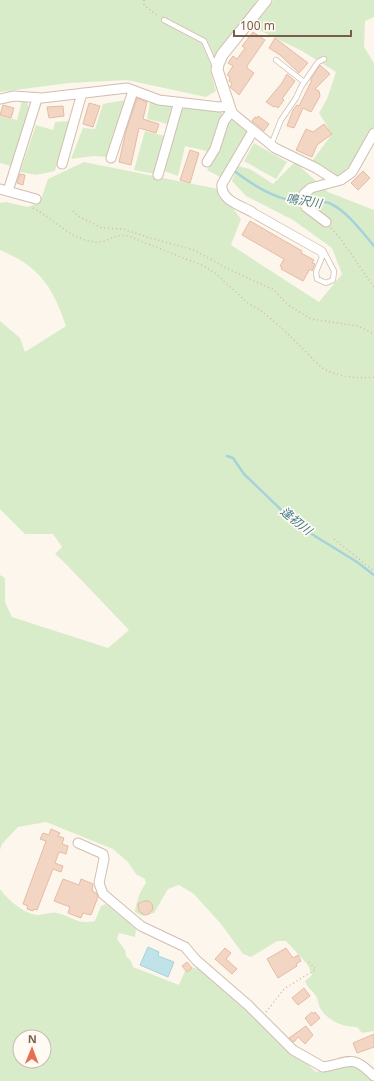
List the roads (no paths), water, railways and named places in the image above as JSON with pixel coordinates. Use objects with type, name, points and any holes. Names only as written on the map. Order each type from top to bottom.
[{"type":"street","points":[[266,0],[222,55],[218,64],[218,70],[230,109],[253,131],[271,144],[316,168],[336,181]]},
{"type":"street","points":[[0,99],[14,96],[36,99],[127,88],[159,100],[230,109]]},
{"type":"street","points":[[111,158],[133,91]]},
{"type":"street","points":[[62,164],[82,93]]},
{"type":"street","points":[[32,202],[4,190],[36,99]]},
{"type":"street","points":[[158,175],[179,102]]},
{"type":"street","points":[[207,162],[216,149],[224,120],[230,109]]},
{"type":"street","points":[[252,212],[226,198],[221,191],[222,184],[253,131]]},
{"type":"street","points":[[326,222],[306,207],[303,198],[307,190],[341,180],[352,172],[374,133]]},
{"type":"street","points":[[78,843],[103,854],[104,859],[99,883],[104,894],[141,926],[185,947],[196,960],[261,1018],[293,1050],[318,1065],[323,1066],[346,1061],[354,1061],[362,1064],[374,1076]]},
{"type":"lane","points":[[164,20],[204,41],[218,70]]},
{"type":"lane","points":[[271,144],[281,120],[296,98],[304,82],[318,62],[324,59]]},
{"type":"lane","points":[[276,60],[304,82]]},
{"type":"lane","points":[[252,212],[256,212],[323,250],[334,271],[333,280],[326,283],[317,279],[316,272],[322,257],[320,253],[254,216],[252,212]]},
{"type":"water","points":[[148,947],[159,952],[158,956],[174,962],[168,977],[140,965]]},
{"type":"waterway","name":"鳴沢川","points":[[233,170],[265,191],[284,199],[302,201]]},
{"type":"waterway","name":"鳴沢川","points":[[307,201],[326,202],[341,210],[374,246]]},
{"type":"waterway","name":"逢初川","points":[[227,456],[233,458],[244,474],[297,525],[357,562],[374,575]]}]
